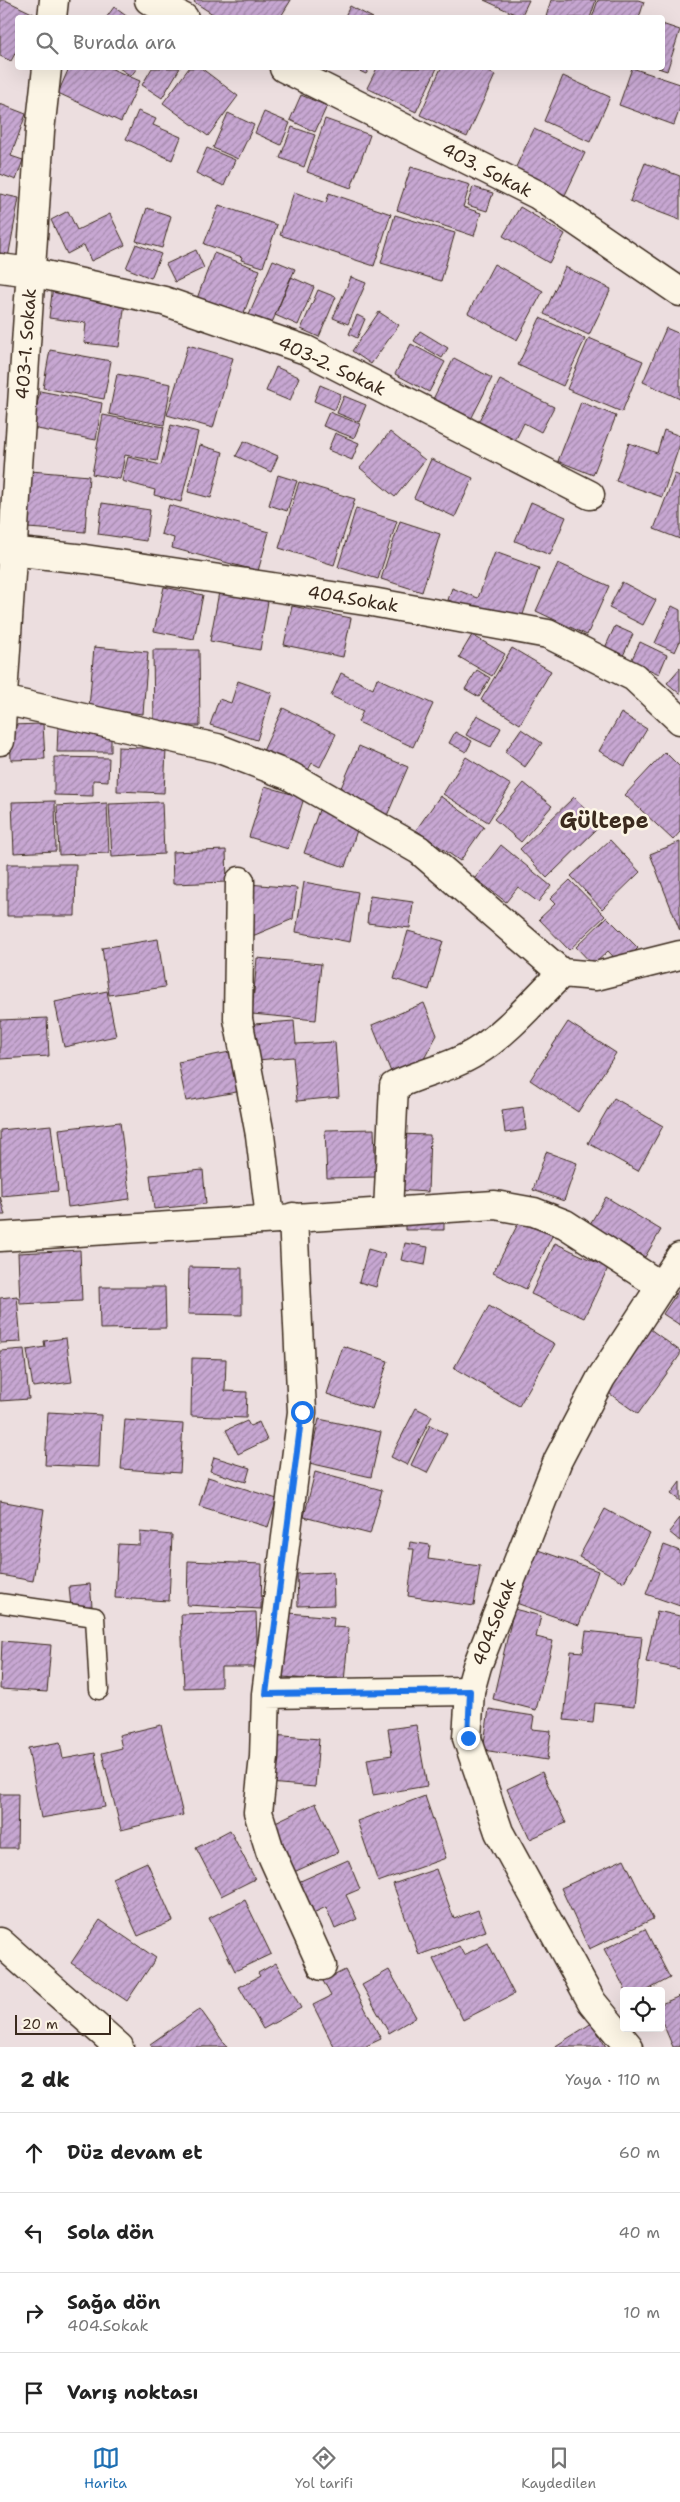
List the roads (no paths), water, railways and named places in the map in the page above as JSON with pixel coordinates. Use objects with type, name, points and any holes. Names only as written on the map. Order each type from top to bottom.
[{"type":"street","points":[[52,15],[54,0]]},
{"type":"street","points":[[149,0],[178,15]]},
{"type":"street","name":"403-1. Sokak","points":[[0,741],[6,551],[47,70]]},
{"type":"street","name":"403. Sokak","points":[[288,70],[538,195],[680,292]]},
{"type":"street","name":"403-2. Sokak","points":[[0,268],[31,272],[164,301],[306,350],[590,494]]},
{"type":"street","name":"404.Sokak","points":[[6,551],[85,559],[363,600],[548,634],[634,678],[680,720]]},
{"type":"street","points":[[2,700],[217,748],[290,776],[419,850],[562,973],[596,976],[680,955]]},
{"type":"street","points":[[240,881],[238,1019],[260,1135],[282,1218],[302,1412],[266,1694],[264,1757],[258,1812],[270,1851],[322,1966]]},
{"type":"street","points":[[388,1211],[394,1086],[410,1078],[429,1074],[476,1052],[562,973]]},
{"type":"street","points":[[0,1237],[495,1205],[534,1212],[565,1224],[661,1286]]},
{"type":"street","name":"404.Sokak","points":[[629,2047],[592,2002],[499,1832],[468,1738],[470,1691],[477,1666],[558,1460],[601,1378],[680,1257]]},
{"type":"street","points":[[266,1694],[470,1691]]},
{"type":"street","points":[[0,1942],[120,2047]]},
{"type":"lane","points":[[0,1603],[95,1617],[99,1690]]},
{"type":"district","name":"Gültepe","points":[[604,820]]}]
